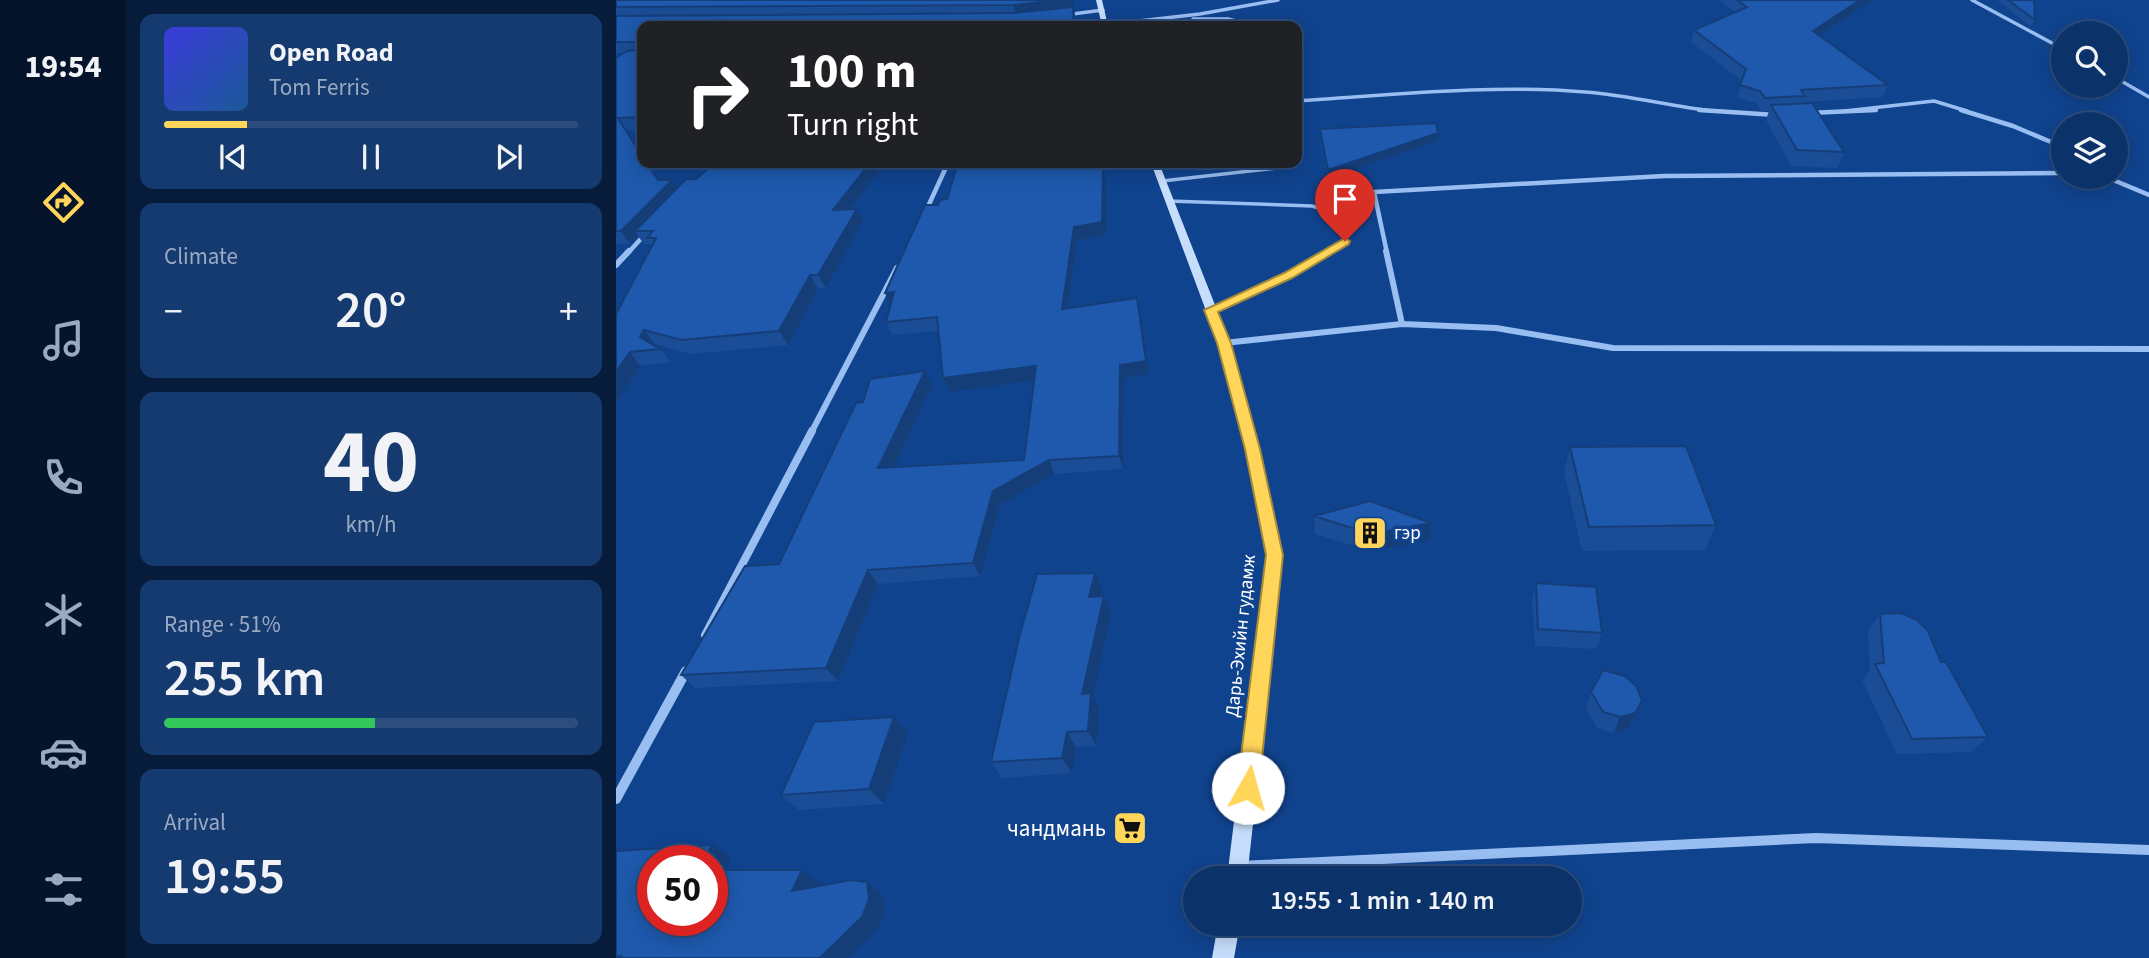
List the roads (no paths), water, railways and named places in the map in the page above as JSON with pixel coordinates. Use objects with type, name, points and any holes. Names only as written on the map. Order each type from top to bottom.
[{"type":"main road","points":[[1099,0],[1104,21]]},
{"type":"main road","name":"Дарь-Эхийн гудамж","points":[[1157,168],[1167,201],[1224,343],[1253,449],[1275,555],[1239,866]]},
{"type":"main road","points":[[1223,958],[1227,936]]},
{"type":"street","points":[[1144,21],[1278,0]]},
{"type":"street","points":[[1972,0],[2051,43]]},
{"type":"street","points":[[1057,16],[1103,10]]},
{"type":"street","points":[[1154,20],[1236,21]]},
{"type":"street","points":[[2128,85],[2149,97]]},
{"type":"street","points":[[1302,101],[1535,89],[1589,92],[1738,117],[1779,115]]},
{"type":"street","points":[[1806,113],[1873,110],[1934,101],[1991,117],[2051,142]]},
{"type":"street","points":[[918,225],[946,168]]},
{"type":"street","points":[[1402,324],[1374,192],[1664,176],[2051,173]]},
{"type":"street","points":[[2128,186],[2149,195]]},
{"type":"street","points":[[616,265],[652,228]]},
{"type":"street","points":[[701,642],[900,262]]},
{"type":"street","points":[[1224,343],[1402,324],[1496,328],[1613,348],[2149,349]]},
{"type":"street","points":[[616,799],[688,666]]},
{"type":"street","points":[[1340,866],[1816,838],[2149,850]]},
{"type":"lane","points":[[1162,181],[1277,168]]},
{"type":"lane","points":[[1167,201],[1312,206],[1335,213],[1346,232],[1345,241],[1288,276],[1211,310]]},
{"type":"place","name":"гэр","points":[[1370,533]]},
{"type":"place","name":"чандмань","points":[[1130,828]]}]
